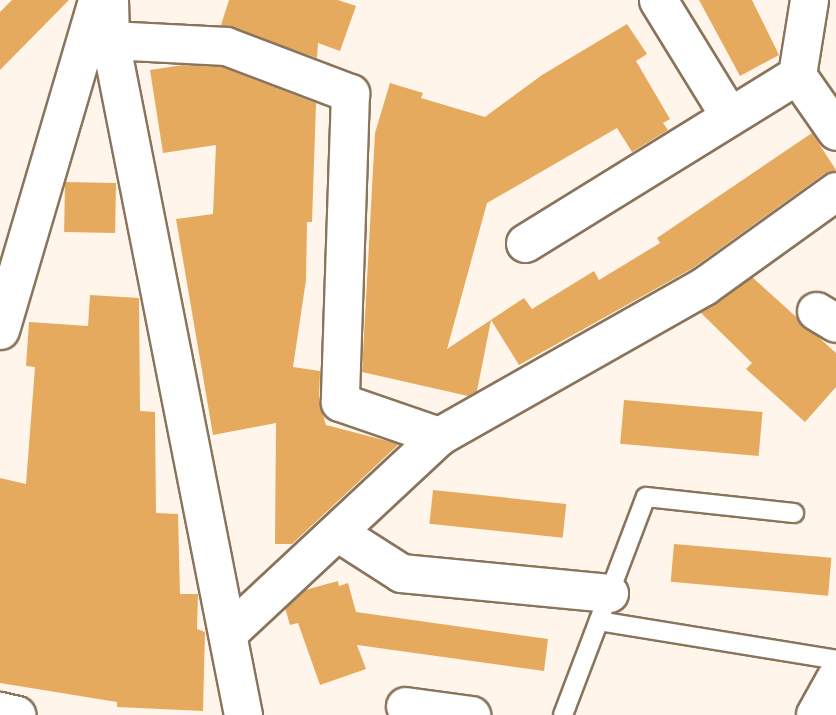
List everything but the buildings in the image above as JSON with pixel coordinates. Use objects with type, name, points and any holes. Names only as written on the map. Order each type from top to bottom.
[{"type":"street","points":[[0,330],[97,0]]},
{"type":"street","points":[[108,0],[110,40],[229,632],[243,715]]},
{"type":"street","points":[[658,0],[728,114]]},
{"type":"street","points":[[525,243],[728,114],[797,75],[818,8]]},
{"type":"street","points":[[110,40],[226,46],[350,93],[340,402],[439,436]]},
{"type":"street","points":[[797,75],[836,131]]},
{"type":"street","points":[[229,632],[439,436],[704,286],[836,191]]},
{"type":"street","points":[[337,532],[401,573],[604,607]]},
{"type":"street","points":[[816,715],[836,679]]},
{"type":"street","points":[[405,706],[471,715]]},
{"type":"street","points":[[0,711],[17,715]]},
{"type":"lane","points":[[563,715],[646,497],[794,513]]},
{"type":"lane","points":[[604,607],[836,660]]}]
